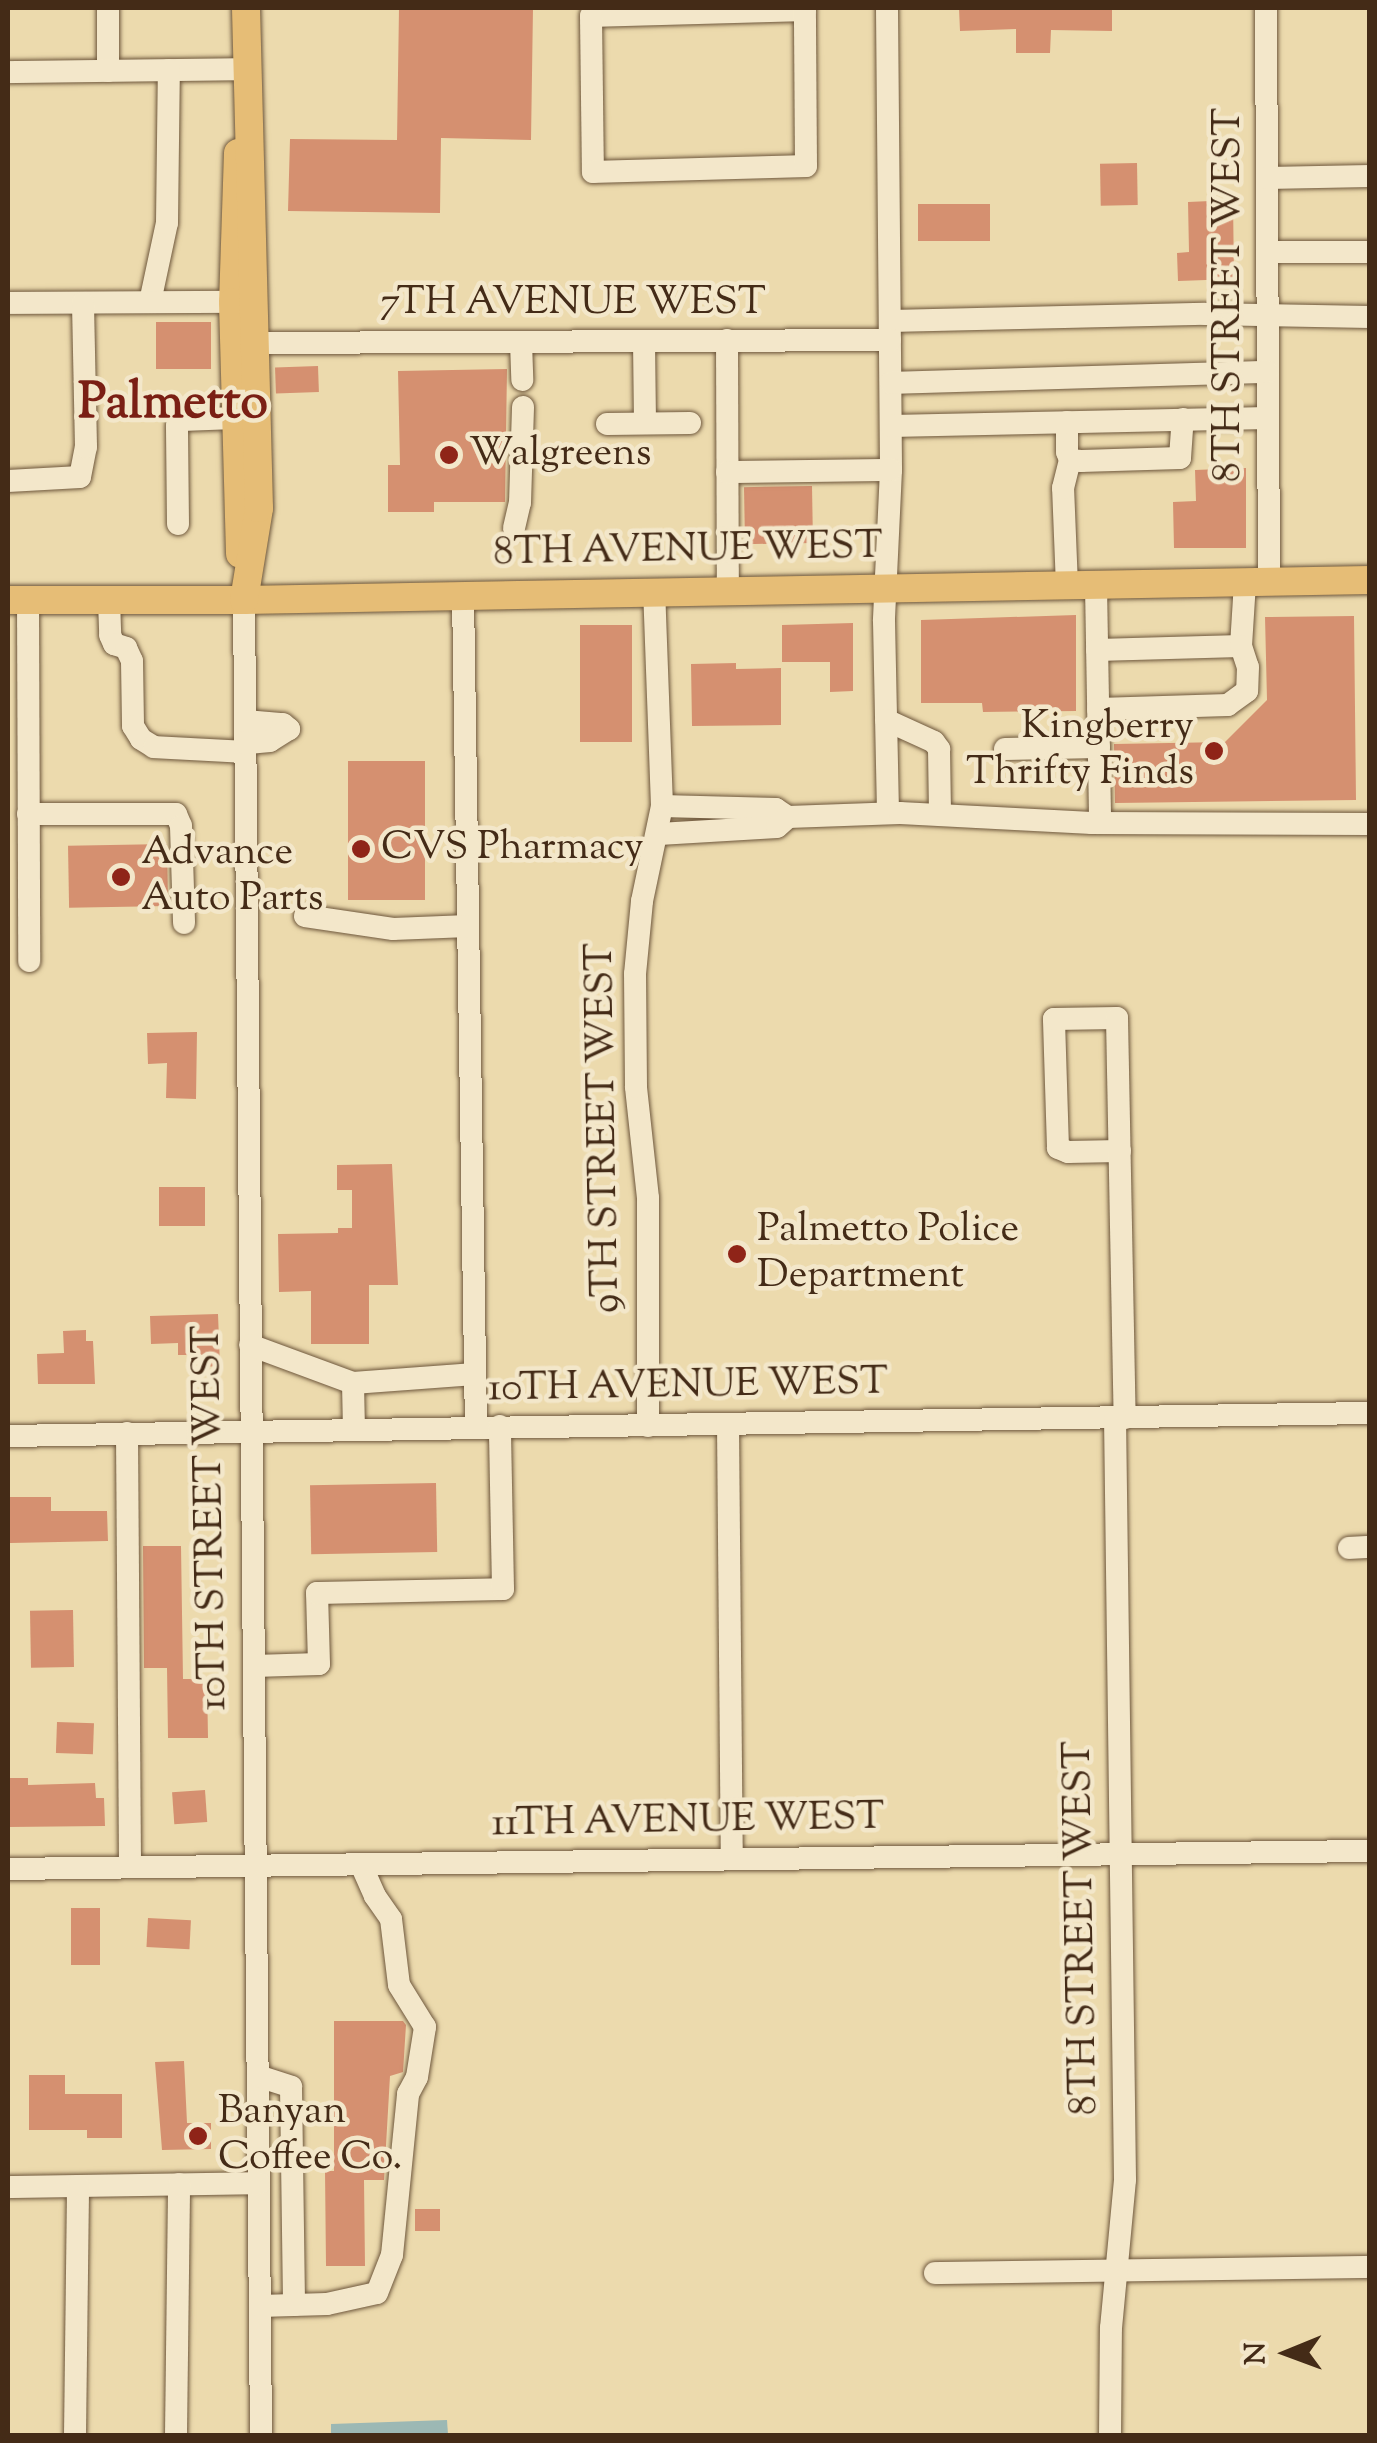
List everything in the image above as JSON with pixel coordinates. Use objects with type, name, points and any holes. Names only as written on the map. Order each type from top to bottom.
[{"type":"main road","name":"10TH STREET WEST","points":[[244,600],[259,508],[254,195],[246,8]]},
{"type":"main road","name":"10TH STREET WEST","points":[[244,600],[233,302],[234,194],[246,69]]},
{"type":"main road","name":"8TH AVENUE WEST","points":[[18,600],[244,600],[1370,580]]},
{"type":"street","points":[[108,8],[108,71]]},
{"type":"street","points":[[805,8],[806,166],[593,172],[591,16],[805,8]]},
{"type":"street","points":[[887,8],[891,470],[884,588],[888,813]]},
{"type":"street","name":"8TH STREET WEST","points":[[1098,709],[1228,704],[1241,700],[1247,691],[1248,667],[1241,646],[1257,582],[1268,418],[1266,8]]},
{"type":"street","points":[[8,72],[246,69]]},
{"type":"street","points":[[150,302],[168,223],[168,70]]},
{"type":"street","points":[[1266,178],[1370,176]]},
{"type":"street","points":[[1267,252],[1370,252]]},
{"type":"street","points":[[8,303],[233,302]]},
{"type":"street","points":[[8,481],[80,477],[86,447],[83,303]]},
{"type":"street","name":"7TH AVENUE WEST","points":[[255,343],[727,340],[1204,314],[1370,318]]},
{"type":"street","points":[[727,340],[728,590]]},
{"type":"street","points":[[644,341],[644,423]]},
{"type":"street","points":[[520,342],[522,380]]},
{"type":"street","points":[[890,383],[1268,372]]},
{"type":"street","points":[[514,528],[520,502],[523,407]]},
{"type":"street","points":[[178,524],[177,426],[182,420],[235,418]]},
{"type":"street","points":[[891,426],[1268,418]]},
{"type":"street","points":[[1070,460],[1180,458],[1183,419]]},
{"type":"street","points":[[1066,422],[1070,460],[1063,488],[1067,586]]},
{"type":"street","points":[[607,424],[690,423]]},
{"type":"street","points":[[728,472],[891,470]]},
{"type":"street","points":[[1096,586],[1100,823]]},
{"type":"street","name":"9TH STREET WEST","points":[[648,1426],[648,1198],[636,1087],[635,974],[642,901],[662,806],[654,591]]},
{"type":"street","points":[[463,594],[476,1426]]},
{"type":"street","points":[[18,600],[28,814],[29,961]]},
{"type":"street","points":[[109,600],[110,636],[114,644],[126,648],[132,661],[133,726],[140,739],[154,747],[245,739]]},
{"type":"street","name":"10TH STREET WEST","points":[[244,600],[261,2436]]},
{"type":"street","points":[[1097,650],[1241,646]]},
{"type":"street","points":[[886,720],[934,742],[939,749],[940,814]]},
{"type":"street","points":[[1005,749],[1099,748]]},
{"type":"street","points":[[662,806],[776,809],[788,817],[888,813],[1100,823],[1370,824]]},
{"type":"street","points":[[28,814],[176,814],[181,826],[184,923]]},
{"type":"street","points":[[659,834],[777,827],[788,817]]},
{"type":"street","points":[[305,916],[374,928],[468,926]]},
{"type":"street","name":"8TH STREET WEST","points":[[1110,2436],[1109,2366],[1125,2180],[1118,1855],[1120,1151],[1117,1018],[1054,1019],[1058,1148],[1068,1152],[1120,1151]]},
{"type":"street","points":[[250,1344],[352,1383],[475,1374]]},
{"type":"street","points":[[352,1383],[354,1430]]},
{"type":"street","name":"10TH AVENUE WEST","points":[[8,1436],[1370,1413]]},
{"type":"street","points":[[728,1424],[732,1859]]},
{"type":"street","points":[[254,1666],[319,1664],[317,1593],[503,1589],[500,1426]]},
{"type":"street","points":[[126,1433],[130,1867]]},
{"type":"street","name":"11TH AVENUE WEST","points":[[8,1868],[1370,1851]]},
{"type":"street","points":[[260,2306],[327,2304],[377,2293],[392,2254],[408,2094],[417,2077],[426,2026],[399,1985],[391,1918],[375,1896],[361,1864]]},
{"type":"street","points":[[258,2076],[291,2086],[294,2304]]},
{"type":"street","points":[[8,2188],[259,2183]]},
{"type":"street","points":[[176,2436],[179,2184]]},
{"type":"street","points":[[76,2436],[78,2186]]},
{"type":"street","points":[[935,2273],[1370,2268]]},
{"type":"water","points":[[447,2420],[448,2435],[331,2435],[331,2424]]},
{"type":"building","points":[[399,8],[533,8],[531,140],[441,138],[440,213],[288,211],[290,139],[397,140]]},
{"type":"building","points":[[959,8],[1112,8],[1112,31],[1051,30],[1050,53],[1016,53],[1016,29],[960,31]]},
{"type":"building","points":[[1137,163],[1138,205],[1101,206],[1100,164]]},
{"type":"building","points":[[1233,200],[1234,279],[1178,281],[1177,253],[1189,252],[1188,202]]},
{"type":"building","points":[[918,204],[990,204],[990,241],[918,241]]},
{"type":"building","points":[[156,322],[211,322],[211,369],[156,369]]},
{"type":"building","points":[[318,366],[319,392],[276,393],[275,368]]},
{"type":"building","points":[[507,369],[505,502],[434,502],[434,512],[388,512],[388,465],[400,465],[398,371]]},
{"type":"building","points":[[1246,468],[1246,548],[1174,548],[1173,502],[1196,501],[1195,470]]},
{"type":"building","points":[[812,486],[813,543],[745,544],[744,487]]},
{"type":"building","points":[[1076,615],[1076,711],[983,712],[982,703],[921,703],[921,620]]},
{"type":"building","points":[[1354,616],[1356,800],[1115,803],[1114,744],[1225,742],[1267,700],[1265,617]]},
{"type":"building","points":[[853,623],[853,691],[830,692],[830,662],[782,662],[782,625]]},
{"type":"building","points":[[580,625],[632,625],[632,742],[580,742]]},
{"type":"building","points":[[736,663],[736,669],[781,668],[781,725],[692,726],[691,664]]},
{"type":"building","name":"CVS Pharmacy","points":[[348,761],[425,761],[425,900],[348,900]]},
{"type":"building","name":"Advance Auto Parts","points":[[167,844],[168,906],[69,908],[68,846]]},
{"type":"building","points":[[197,1032],[196,1099],[166,1098],[167,1063],[148,1064],[147,1033]]},
{"type":"building","points":[[392,1164],[398,1285],[369,1285],[369,1344],[311,1344],[311,1291],[279,1292],[278,1234],[338,1233],[338,1228],[352,1228],[352,1190],[337,1190],[337,1165]]},
{"type":"building","points":[[159,1187],[205,1187],[205,1226],[159,1226]]},
{"type":"building","points":[[218,1314],[220,1366],[203,1367],[202,1355],[178,1355],[178,1343],[151,1344],[150,1316]]},
{"type":"building","points":[[86,1330],[86,1341],[93,1341],[95,1384],[38,1384],[37,1354],[64,1353],[63,1331]]},
{"type":"building","points":[[436,1483],[437,1552],[311,1554],[310,1485]]},
{"type":"building","points":[[9,1497],[51,1497],[51,1511],[107,1511],[108,1541],[10,1543]]},
{"type":"building","points":[[143,1546],[181,1546],[183,1679],[207,1679],[208,1738],[168,1738],[167,1668],[144,1668]]},
{"type":"building","points":[[73,1610],[74,1667],[31,1668],[30,1611]]},
{"type":"building","points":[[57,1722],[94,1723],[93,1754],[56,1753]]},
{"type":"building","points":[[8,1778],[28,1778],[28,1785],[95,1783],[96,1798],[104,1798],[105,1826],[8,1827]]},
{"type":"building","points":[[205,1790],[207,1822],[174,1824],[172,1792]]},
{"type":"building","points":[[71,1908],[100,1908],[100,1965],[71,1965]]},
{"type":"building","points":[[148,1918],[191,1920],[189,1949],[146,1947]]},
{"type":"building","points":[[334,2021],[403,2021],[406,2025],[403,2072],[390,2076],[384,2180],[364,2180],[365,2266],[326,2266],[325,2171],[334,2171]]},
{"type":"building","points":[[184,2061],[187,2123],[211,2123],[211,2149],[162,2150],[155,2062]]},
{"type":"building","points":[[29,2075],[65,2075],[65,2094],[122,2094],[122,2138],[87,2138],[87,2130],[29,2130]]},
{"type":"building","points":[[415,2209],[440,2209],[440,2231],[415,2231]]},
{"type":"place","name":"Walgreens","points":[[449,455]]},
{"type":"place","name":"Kingberry Thrifty Finds","points":[[1214,751]]},
{"type":"place","name":"CVS Pharmacy","points":[[361,849]]},
{"type":"place","name":"Advance Auto Parts","points":[[121,877]]},
{"type":"place","name":"Palmetto Police Department","points":[[737,1254]]},
{"type":"place","name":"Banyan Coffee Co.","points":[[198,2136]]},
{"type":"district","name":"Palmetto","points":[[173,406]]}]
